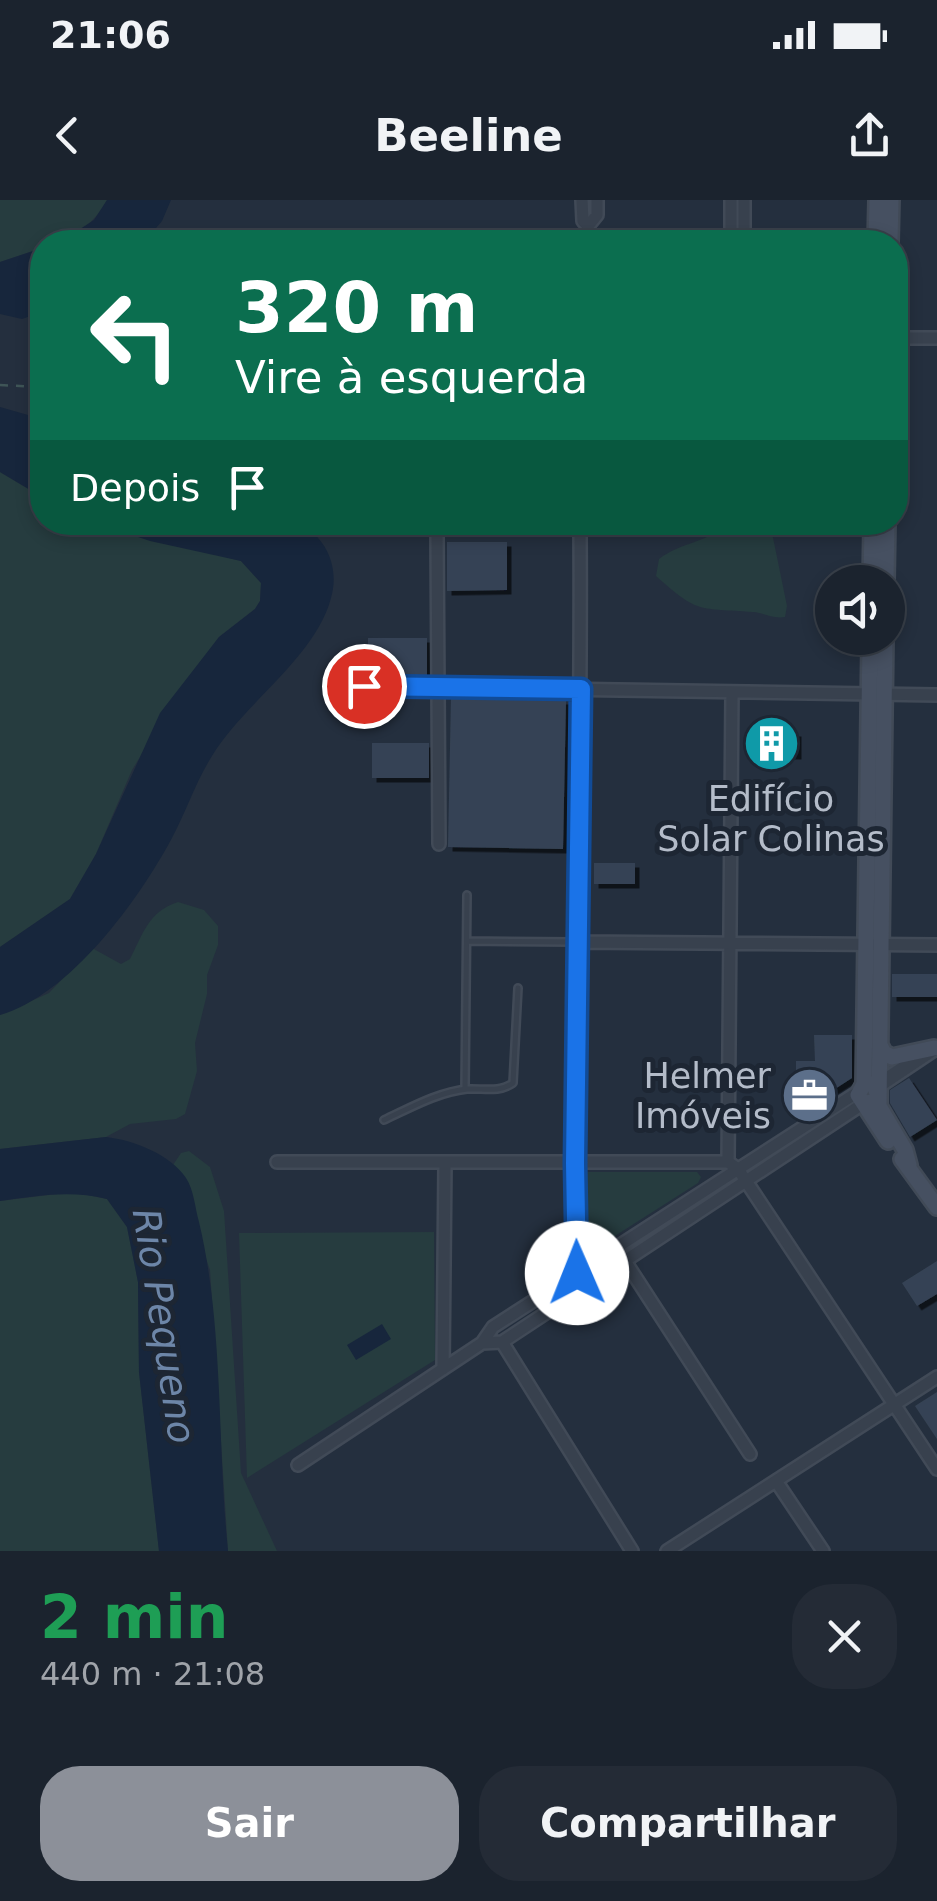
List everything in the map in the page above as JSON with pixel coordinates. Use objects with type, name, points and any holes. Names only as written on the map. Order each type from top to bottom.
[{"type":"main road","points":[[876,230],[877,200]]},
{"type":"main road","points":[[890,200],[890,230]]},
{"type":"main road","points":[[871,565],[872,535]]},
{"type":"main road","points":[[886,535],[886,565]]},
{"type":"main road","points":[[872,655],[877,694]]},
{"type":"main road","points":[[883,655],[877,694],[869,1092],[937,1207]]},
{"type":"main road","points":[[869,1092],[880,1045],[873,945]]},
{"type":"main road","points":[[880,1045],[892,1058],[936,1047]]},
{"type":"street","points":[[582,200],[583,221],[588,226],[596,216],[597,200]]},
{"type":"street","points":[[731,200],[731,230]]},
{"type":"street","points":[[744,200],[744,230]]},
{"type":"street","points":[[908,338],[937,338]]},
{"type":"street","points":[[438,535],[439,844]]},
{"type":"street","points":[[577,1273],[580,535]]},
{"type":"street","points":[[364,686],[937,695]]},
{"type":"street","points":[[732,692],[728,944],[733,1166],[937,1469]]},
{"type":"street","points":[[578,942],[937,945]]},
{"type":"street","points":[[482,1343],[502,1342],[746,1182],[936,1047]]},
{"type":"street","points":[[298,1465],[482,1343],[493,1327],[733,1166],[869,1092]]},
{"type":"street","points":[[276,1162],[733,1166]]},
{"type":"street","points":[[443,1369],[445,1164]]},
{"type":"street","points":[[616,1248],[750,1454]]},
{"type":"street","points":[[502,1342],[632,1551]]},
{"type":"street","points":[[666,1551],[937,1377]]},
{"type":"street","points":[[776,1481],[823,1551]]},
{"type":"lane","points":[[465,1089],[467,896]]},
{"type":"lane","points":[[466,941],[578,942]]},
{"type":"lane","points":[[384,1120],[465,1089],[501,1090],[513,1083],[518,988]]},
{"type":"path","points":[[0,385],[30,387]]},
{"type":"green space","points":[[0,200],[107,200],[80,230],[30,230],[30,252],[0,262]]},
{"type":"green space","points":[[0,472],[30,490],[30,535],[142,535],[241,561],[261,583],[260,601],[255,609],[219,637],[187,680],[132,770],[96,854],[70,899],[0,947]]},
{"type":"green space","points":[[711,535],[772,535],[787,606],[785,617],[700,607],[681,597],[656,576],[659,559]]},
{"type":"green space","points":[[178,902],[204,910],[218,926],[218,945],[207,975],[207,994],[195,1043],[197,1071],[185,1114],[176,1119],[130,1124],[106,1137],[0,1149],[0,1015],[49,993],[92,948],[121,964],[130,959],[153,918]]},
{"type":"green space","points":[[189,1151],[210,1167],[224,1211],[241,1473],[277,1551],[228,1551],[210,1270],[173,1165],[181,1153]]},
{"type":"green space","points":[[585,1172],[697,1172],[701,1177],[698,1183],[585,1255]]},
{"type":"green space","points":[[73,1192],[107,1199],[127,1227],[138,1282],[139,1372],[159,1551],[0,1551],[0,1201]]},
{"type":"green space","points":[[434,1232],[435,1360],[247,1478],[239,1233]]},
{"type":"water","points":[[107,200],[171,200],[154,230],[79,230],[94,220]]},
{"type":"water","points":[[30,252],[30,316],[22,319],[0,314],[0,262]]},
{"type":"water","points":[[0,407],[30,416],[30,490],[0,472]]},
{"type":"water","points":[[132,535],[316,535],[332,564],[331,598],[310,641],[212,756],[158,863],[100,943],[52,988],[0,1015],[0,947],[70,899],[96,854],[160,713],[219,637],[260,601],[261,583],[241,561]]},
{"type":"water","name":"Rio Pequeno","points":[[106,1137],[128,1141],[161,1155],[179,1169],[193,1194],[213,1303],[228,1551],[159,1551],[139,1372],[138,1282],[127,1227],[107,1199],[93,1196],[67,1194],[0,1201],[0,1149]]},
{"type":"water","points":[[382,1324],[391,1339],[356,1360],[347,1345]]},
{"type":"building","points":[[447,542],[507,542],[507,590],[447,591]]},
{"type":"building","points":[[368,638],[427,638],[427,678],[368,677]]},
{"type":"building","points":[[451,698],[566,700],[563,849],[448,847]]},
{"type":"building","name":"Edifício Solar Colinas","points":[[746,732],[797,732],[797,755],[746,754]]},
{"type":"building","points":[[372,743],[429,743],[429,778],[372,778]]},
{"type":"building","points":[[594,863],[635,863],[635,884],[594,884]]},
{"type":"building","points":[[892,974],[937,974],[937,997],[892,997]]},
{"type":"building","name":"Helmer Imóveis","points":[[814,1035],[852,1035],[852,1078],[796,1114],[796,1061],[815,1061]]},
{"type":"building","points":[[909,1078],[937,1120],[910,1137],[890,1103],[890,1090]]},
{"type":"building","points":[[937,1261],[937,1294],[917,1306],[902,1283]]},
{"type":"building","points":[[937,1392],[937,1439],[915,1406]]},
{"type":"place","name":"Edifício Solar Colinas","points":[[771,743]]},
{"type":"place","name":"Helmer Imóveis","points":[[810,1096]]},
{"type":"route","points":[[364,686],[581,689],[577,1273]]}]
